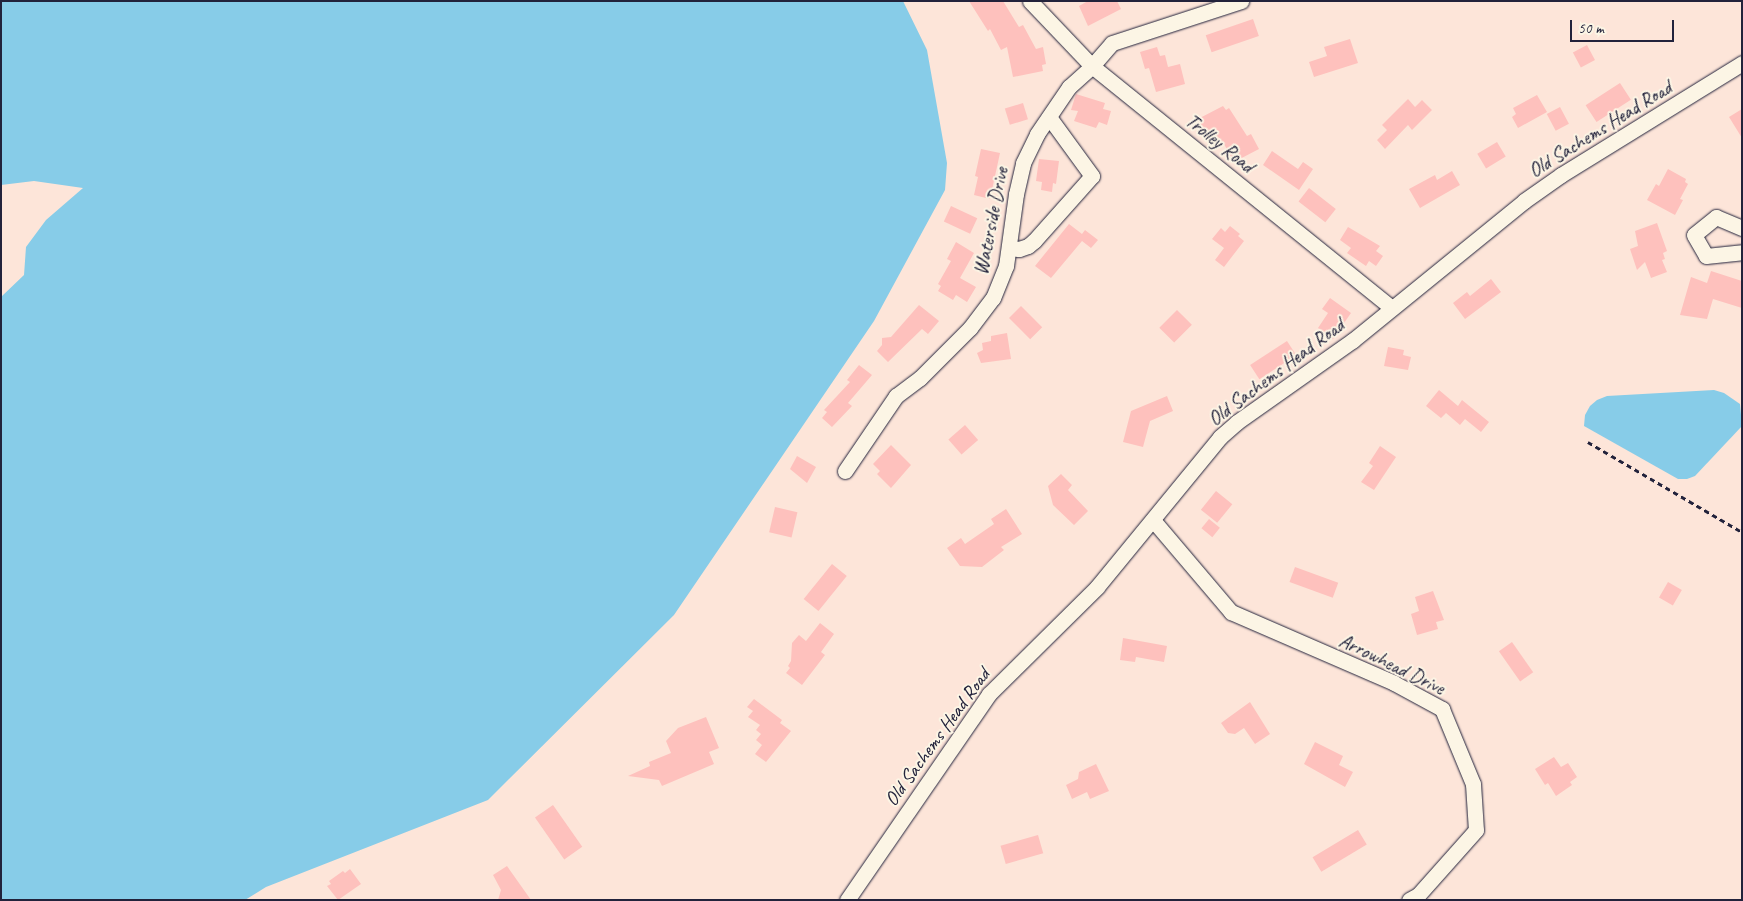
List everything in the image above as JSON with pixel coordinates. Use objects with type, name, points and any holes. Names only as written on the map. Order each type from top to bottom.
[{"type":"street","name":"Trolley Road","points":[[1030,1],[1092,66],[1392,308]]},
{"type":"street","name":"Waterside Drive","points":[[845,471],[896,396],[920,378],[983,314],[1001,282],[1009,248],[1016,194],[1023,163],[1049,117],[1069,87],[1092,66],[1112,43],[1241,1]]},
{"type":"street","name":"Old Sachems Head Road","points":[[847,900],[989,694],[1097,587],[1202,457],[1237,422],[1326,361],[1489,228],[1546,185],[1742,63]]},
{"type":"street","points":[[1009,248],[1028,246],[1034,241],[1092,176],[1049,117]]},
{"type":"street","points":[[1742,228],[1716,217],[1694,235],[1706,256],[1742,252]]},
{"type":"street","name":"Arrowhead Drive","points":[[1152,520],[1231,612],[1394,683],[1442,709],[1473,784],[1476,830],[1418,895],[1409,900]]},
{"type":"path","points":[[1588,442],[1742,532]]},
{"type":"water","points":[[1,1],[903,1],[927,50],[947,163],[945,190],[874,321],[674,615],[488,800],[266,887],[245,900],[1,900],[1,297],[24,275],[26,247],[46,220],[83,188],[34,181],[1,185]]},
{"type":"water","points":[[1714,390],[1724,393],[1740,404],[1742,426],[1695,476],[1687,479],[1678,479],[1584,426],[1585,415],[1590,406],[1597,400],[1607,396]]},
{"type":"building","points":[[969,1],[1003,1],[1019,27],[1023,25],[1036,49],[1043,47],[1046,64],[1042,65],[1043,71],[1013,77],[1007,47],[1001,50],[990,29],[988,31]]},
{"type":"building","points":[[1088,1],[1117,1],[1121,9],[1088,26],[1079,6]]},
{"type":"building","points":[[1253,19],[1259,36],[1212,52],[1206,35]]},
{"type":"building","points":[[1350,39],[1358,63],[1314,77],[1309,62],[1327,56],[1324,47]]},
{"type":"building","points":[[1587,45],[1595,60],[1581,68],[1573,53]]},
{"type":"building","points":[[1157,47],[1160,56],[1165,55],[1168,67],[1180,64],[1185,84],[1156,92],[1149,68],[1145,69],[1140,52]]},
{"type":"building","points":[[1620,83],[1631,100],[1597,122],[1586,105]]},
{"type":"building","points":[[1076,94],[1105,103],[1103,109],[1111,111],[1107,125],[1099,122],[1096,128],[1074,121],[1078,111],[1071,110]]},
{"type":"building","points":[[1537,95],[1547,112],[1518,128],[1512,117],[1516,114],[1513,108]]},
{"type":"building","points":[[1408,99],[1415,107],[1422,100],[1432,110],[1412,130],[1408,125],[1385,149],[1377,140],[1387,130],[1382,125]]},
{"type":"building","points":[[1023,103],[1028,119],[1010,125],[1005,109]]},
{"type":"building","points":[[1223,106],[1226,110],[1229,108],[1247,136],[1251,134],[1259,149],[1234,162],[1224,144],[1219,147],[1218,144],[1211,143],[1196,120]]},
{"type":"building","points":[[1560,107],[1569,124],[1556,131],[1547,114]]},
{"type":"building","points":[[1742,109],[1742,138],[1729,117]]},
{"type":"building","points":[[1497,142],[1506,157],[1486,168],[1477,154]]},
{"type":"building","points":[[981,149],[1000,153],[990,199],[974,195],[978,177],[975,176]]},
{"type":"building","points":[[1272,151],[1298,169],[1303,162],[1313,169],[1299,190],[1263,165]]},
{"type":"building","points":[[1039,159],[1059,161],[1056,184],[1053,183],[1052,192],[1041,190],[1042,182],[1036,181]]},
{"type":"building","points":[[1668,169],[1686,179],[1685,182],[1688,184],[1680,199],[1683,200],[1675,215],[1647,200],[1656,184],[1659,186]]},
{"type":"building","points":[[1452,171],[1460,185],[1420,208],[1409,189],[1435,175],[1437,180]]},
{"type":"building","points":[[1309,188],[1336,209],[1325,222],[1299,201]]},
{"type":"building","points":[[951,206],[977,218],[970,234],[944,221]]},
{"type":"building","points":[[1657,223],[1667,251],[1663,253],[1665,259],[1662,260],[1667,272],[1651,278],[1645,262],[1637,270],[1630,249],[1638,246],[1635,231]]},
{"type":"building","points":[[1069,224],[1082,234],[1085,230],[1098,240],[1091,248],[1082,241],[1051,278],[1035,266]]},
{"type":"building","points":[[1230,226],[1240,234],[1238,236],[1244,241],[1224,267],[1215,260],[1224,248],[1212,239],[1221,228],[1225,232]]},
{"type":"building","points":[[1348,227],[1380,246],[1376,251],[1383,256],[1376,266],[1369,261],[1366,266],[1347,253],[1351,248],[1340,240]]},
{"type":"building","points":[[956,242],[974,253],[960,278],[976,287],[967,302],[956,295],[953,300],[938,291],[941,286],[938,284],[951,261],[947,259]]},
{"type":"building","points":[[1711,271],[1742,281],[1742,308],[1713,299],[1707,319],[1680,315],[1691,277],[1707,283]]},
{"type":"building","points":[[1491,279],[1501,292],[1465,319],[1453,303],[1467,292],[1470,296]]},
{"type":"building","points":[[1330,298],[1351,313],[1333,339],[1318,328],[1328,313],[1322,309]]},
{"type":"building","points":[[919,305],[939,321],[928,334],[922,329],[888,362],[877,351],[882,345],[882,338],[891,337]]},
{"type":"building","points":[[1021,306],[1042,327],[1030,339],[1009,318]]},
{"type":"building","points":[[1177,310],[1192,325],[1174,343],[1159,328]]},
{"type":"building","points":[[1007,333],[1011,359],[981,363],[977,353],[983,350],[982,343],[991,341],[991,336]]},
{"type":"building","points":[[1287,341],[1296,355],[1259,379],[1250,365]]},
{"type":"building","points":[[1388,347],[1404,350],[1403,355],[1411,357],[1408,370],[1384,366]]},
{"type":"building","points":[[859,365],[872,375],[848,403],[852,406],[832,427],[822,418],[827,412],[824,410],[850,382],[847,380]]},
{"type":"building","points":[[1439,390],[1458,406],[1462,400],[1489,422],[1481,432],[1465,419],[1460,425],[1446,413],[1441,418],[1426,406]]},
{"type":"building","points":[[1167,396],[1173,411],[1150,421],[1143,447],[1123,442],[1131,411]]},
{"type":"building","points":[[965,425],[978,440],[962,455],[948,439]]},
{"type":"building","points":[[891,445],[911,465],[891,488],[877,474],[880,471],[873,464]]},
{"type":"building","points":[[1380,446],[1396,457],[1374,490],[1361,482],[1373,466],[1369,463]]},
{"type":"building","points":[[797,456],[816,467],[807,483],[790,469]]},
{"type":"building","points":[[1061,474],[1072,485],[1068,490],[1088,511],[1074,525],[1053,505],[1048,486]]},
{"type":"building","points":[[1216,491],[1232,504],[1217,523],[1201,510]]},
{"type":"building","points":[[775,507],[797,512],[792,538],[769,532]]},
{"type":"building","points":[[1006,509],[1022,534],[1001,547],[1004,550],[982,567],[960,566],[947,548],[961,538],[965,544],[994,524],[991,519]]},
{"type":"building","points":[[1209,519],[1220,528],[1212,537],[1201,528]]},
{"type":"building","points":[[832,564],[847,576],[818,611],[804,599]]},
{"type":"building","points":[[1295,567],[1338,583],[1333,598],[1290,582]]},
{"type":"building","points":[[1668,582],[1682,590],[1673,606],[1659,598]]},
{"type":"building","points":[[1433,591],[1444,620],[1436,622],[1438,629],[1417,635],[1411,614],[1419,611],[1415,597]]},
{"type":"building","points":[[820,623],[834,634],[821,652],[825,655],[802,685],[786,673],[790,668],[788,666],[791,661],[792,643],[799,635],[806,641]]},
{"type":"building","points":[[1123,638],[1167,646],[1164,662],[1136,657],[1135,662],[1120,660]]},
{"type":"building","points":[[1512,642],[1533,672],[1520,681],[1499,651]]},
{"type":"building","points":[[754,699],[782,720],[780,723],[791,731],[766,762],[755,754],[762,745],[756,740],[761,734],[756,730],[760,725],[748,717],[753,711],[747,707]]},
{"type":"building","points":[[1250,702],[1270,734],[1255,744],[1244,728],[1235,734],[1228,733],[1221,723]]},
{"type":"building","points":[[706,717],[719,748],[709,752],[714,764],[662,786],[659,780],[628,776],[650,766],[649,762],[671,753],[666,741],[678,728]]},
{"type":"building","points":[[1315,742],[1343,756],[1339,765],[1353,772],[1345,787],[1304,764]]},
{"type":"building","points":[[1554,757],[1561,767],[1568,763],[1577,777],[1570,782],[1572,785],[1556,796],[1548,783],[1545,785],[1535,769]]},
{"type":"building","points":[[1096,764],[1109,791],[1090,799],[1087,792],[1072,799],[1066,785],[1078,779],[1079,772]]},
{"type":"building","points":[[553,805],[582,847],[564,859],[535,818]]},
{"type":"building","points":[[1358,830],[1367,845],[1321,872],[1313,857]]},
{"type":"building","points":[[1038,835],[1043,853],[1006,864],[1001,846]]},
{"type":"building","points":[[507,866],[531,900],[498,900],[501,890],[493,875]]},
{"type":"building","points":[[350,869],[361,884],[338,900],[327,886],[331,884],[329,881],[343,871],[345,873]]}]
